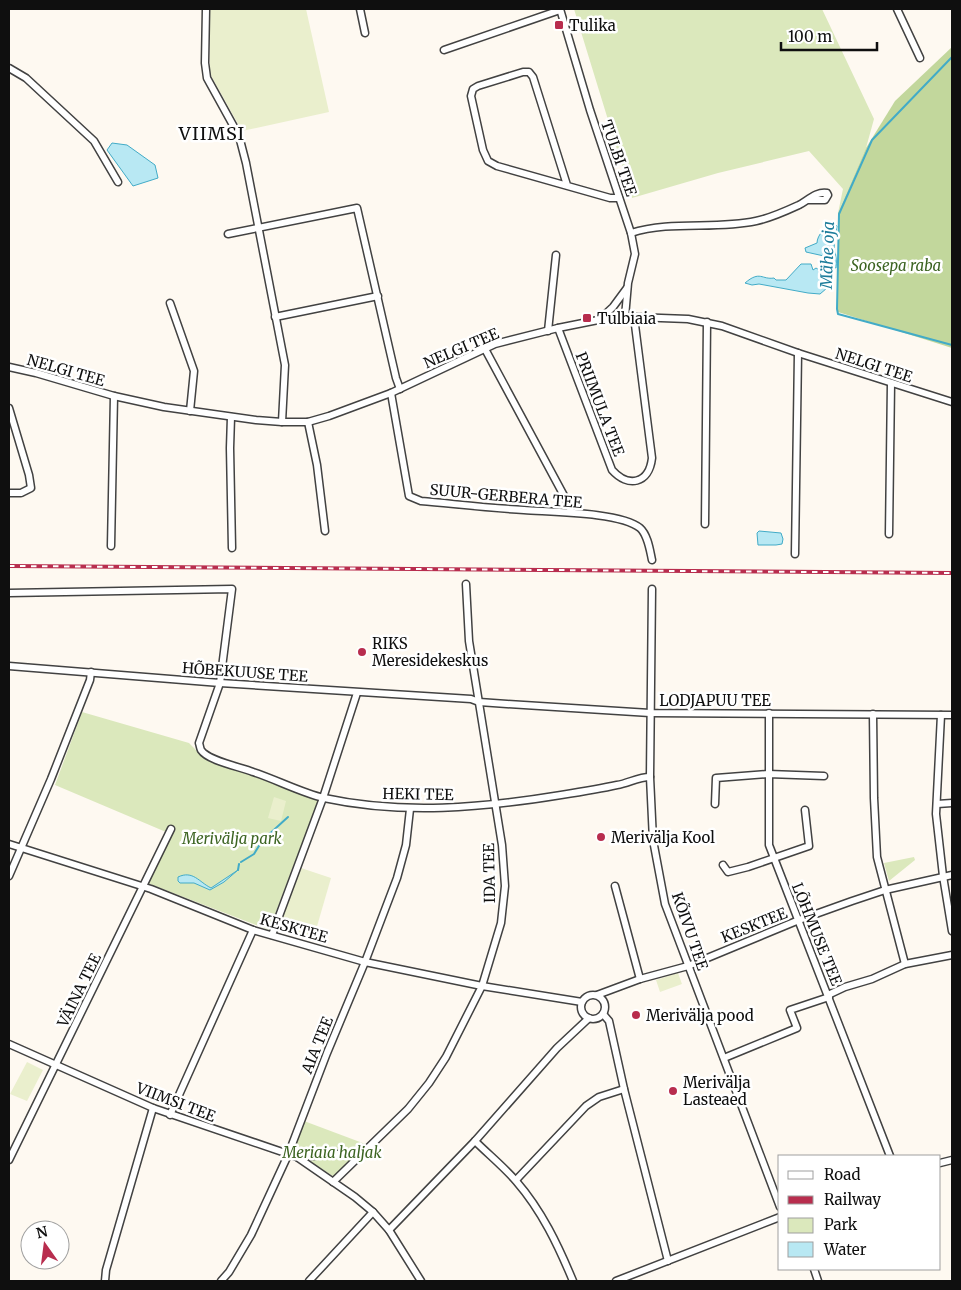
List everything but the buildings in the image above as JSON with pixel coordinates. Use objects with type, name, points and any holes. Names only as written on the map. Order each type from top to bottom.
[{"type":"street","points":[[206,9],[205,63],[208,78],[239,136],[246,162],[285,365],[282,422]]},
{"type":"street","points":[[360,9],[365,33]]},
{"type":"street","points":[[897,9],[920,58]]},
{"type":"street","points":[[444,50],[560,10]]},
{"type":"street","name":"TULBI TEE","points":[[560,10],[590,110],[631,233],[635,254],[628,288],[625,318]]},
{"type":"street","points":[[9,68],[26,78],[94,141],[118,182]]},
{"type":"street","points":[[566,185],[533,77],[529,72],[523,72],[473,89],[471,96],[483,150],[488,161],[496,166],[610,198],[619,198]]},
{"type":"street","points":[[631,233],[648,227],[720,225],[758,220],[808,200]]},
{"type":"street","points":[[228,234],[357,208],[400,389]]},
{"type":"street","points":[[548,331],[556,255]]},
{"type":"street","points":[[598,320],[613,307],[628,288]]},
{"type":"street","points":[[276,317],[378,296]]},
{"type":"street","points":[[170,303],[194,371],[190,411]]},
{"type":"street","name":"NELGI TEE","points":[[9,367],[36,372],[114,396],[190,411],[282,422],[308,422],[391,393],[485,349],[558,328],[598,320],[634,317],[688,319],[722,326],[798,353],[952,402]]},
{"type":"street","name":"PRIIMULA TEE","points":[[558,328],[612,470],[621,480],[633,482],[639,480],[648,472],[652,458],[634,317]]},
{"type":"street","points":[[706,524],[707,322]]},
{"type":"street","points":[[485,349],[571,512]]},
{"type":"street","points":[[795,554],[798,353]]},
{"type":"street","points":[[889,534],[890,383]]},
{"type":"street","name":"SUUR-GERBERA TEE","points":[[391,393],[409,496],[421,501],[571,512],[625,521],[641,529],[648,543],[652,560]]},
{"type":"street","points":[[111,546],[114,396]]},
{"type":"street","points":[[9,408],[29,475],[31,488],[21,493],[9,493]]},
{"type":"street","points":[[232,417],[230,448],[232,548]]},
{"type":"street","points":[[308,422],[317,465],[325,531]]},
{"type":"street","name":"IDA TEE","points":[[333,1182],[408,1109],[446,1057],[482,986],[502,922],[505,886],[502,845],[469,641],[466,584]]},
{"type":"street","points":[[9,592],[232,589],[220,684]]},
{"type":"street","name":"KÕIVU TEE","points":[[652,589],[650,777],[653,840],[665,904],[778,1202]]},
{"type":"street","name":"HÕBEKUUSE TEE","points":[[9,666],[220,684],[471,699],[478,702]]},
{"type":"street","points":[[9,876],[78,712],[90,680],[91,672]]},
{"type":"street","name":"HEKI TEE","points":[[220,684],[199,743],[201,750],[209,757],[322,798],[410,809],[454,808],[496,805],[597,789],[619,785],[642,777],[650,777]]},
{"type":"street","points":[[272,935],[322,798],[357,693]]},
{"type":"street","name":"LODJAPUU TEE","points":[[478,702],[650,712],[952,714]]},
{"type":"street","name":"LÕHMUSE TEE","points":[[769,713],[769,845],[890,1155]]},
{"type":"street","points":[[873,714],[877,858],[905,964]]},
{"type":"street","points":[[941,715],[937,804],[943,876],[952,931]]},
{"type":"street","points":[[715,804],[716,778],[768,774],[824,776]]},
{"type":"street","points":[[937,804],[952,803]]},
{"type":"street","name":"AIA TEE","points":[[221,1281],[229,1272],[250,1235],[288,1155],[397,878],[406,845],[410,809]]},
{"type":"street","points":[[723,864],[728,872],[809,846],[805,810]]},
{"type":"street","name":"VÄINA TEE","points":[[9,1160],[171,830]]},
{"type":"street","name":"KESKTEE","points":[[9,844],[144,886],[253,930],[365,962],[482,986],[582,1002]]},
{"type":"street","name":"KESKTEE","points":[[597,995],[640,979],[688,966],[799,920],[885,890],[952,875]]},
{"type":"street","points":[[615,886],[640,979]]},
{"type":"street","points":[[170,1115],[253,930]]},
{"type":"street","points":[[724,1058],[797,1028],[790,1010],[905,964],[952,955]]},
{"type":"street","points":[[603,1014],[596,1018],[589,1018],[581,1010],[582,1002],[589,995],[597,995],[604,1003],[603,1014],[609,1021],[624,1089],[668,1261]]},
{"type":"street","points":[[389,1230],[475,1141],[557,1048],[589,1018]]},
{"type":"street","name":"VIIMSI TEE","points":[[9,1044],[152,1108],[297,1157],[355,1197],[373,1212],[389,1230],[421,1281]]},
{"type":"street","points":[[516,1180],[586,1106],[599,1097],[624,1089]]},
{"type":"street","points":[[105,1281],[106,1270],[152,1108]]},
{"type":"street","points":[[475,1141],[516,1180],[537,1208],[556,1239],[573,1281]]},
{"type":"street","points":[[297,1157],[365,1152]]},
{"type":"street","points":[[309,1281],[373,1212]]},
{"type":"street","points":[[616,1281],[778,1218]]},
{"type":"green space","points":[[210,9],[306,9],[329,112],[242,131],[210,74]]},
{"type":"green space","points":[[574,9],[822,9],[874,119],[866,148],[838,213],[843,189],[809,151],[718,173],[632,198]]},
{"type":"green space","name":"Soosepa raba","points":[[952,47],[952,348],[838,312],[838,213],[866,148],[895,101]]},
{"type":"green space","name":"Merivälja park","points":[[82,712],[189,743],[202,756],[319,798],[269,930],[142,881],[166,832],[55,785]]},
{"type":"green space","points":[[274,797],[286,801],[281,821],[268,818]]},
{"type":"green space","points":[[914,857],[915,860],[889,881],[884,863]]},
{"type":"green space","points":[[298,867],[331,878],[313,940],[276,930]]},
{"type":"green space","points":[[678,973],[682,984],[660,992],[656,980]]},
{"type":"green space","points":[[27,1062],[43,1070],[27,1101],[10,1094]]},
{"type":"green space","name":"Meriaia haljak","points":[[304,1121],[368,1145],[358,1156],[333,1176],[293,1151]]},
{"type":"water","points":[[112,143],[127,145],[155,165],[158,178],[133,186],[107,150]]},
{"type":"water","points":[[833,222],[837,226],[836,232],[833,234],[836,268],[824,263],[824,256],[806,252],[805,248],[817,243],[822,231]]},
{"type":"water","points":[[801,264],[811,264],[813,270],[816,268],[824,273],[823,279],[827,282],[827,288],[820,294],[745,283],[758,276],[786,280]]},
{"type":"water","points":[[759,531],[781,533],[782,544],[758,545],[757,533]]},
{"type":"water","points":[[238,870],[224,882],[210,890],[194,883],[180,883],[178,881],[178,877],[188,875],[211,888]]},
{"type":"waterway","name":"Mähe oja","points":[[952,57],[872,140],[839,214],[837,309],[838,314],[952,345]]},
{"type":"waterway","points":[[265,838],[288,817]]},
{"type":"waterway","points":[[241,862],[254,854],[262,841]]},
{"type":"waterway","points":[[238,870],[239,864]]},
{"type":"railway","points":[[9,566],[952,573]]},
{"type":"place","name":"Tulika","points":[[559,25]]},
{"type":"place","name":"Tulbiaia","points":[[587,318]]},
{"type":"place","name":"RIKS Meresidekeskus","points":[[362,652]]},
{"type":"place","name":"Merivälja Kool","points":[[601,837]]},
{"type":"place","name":"Merivälja pood","points":[[636,1015]]},
{"type":"place","name":"Merivälja Lasteaed","points":[[673,1091]]},
{"type":"district","name":"VIIMSI","points":[[212,133]]}]
